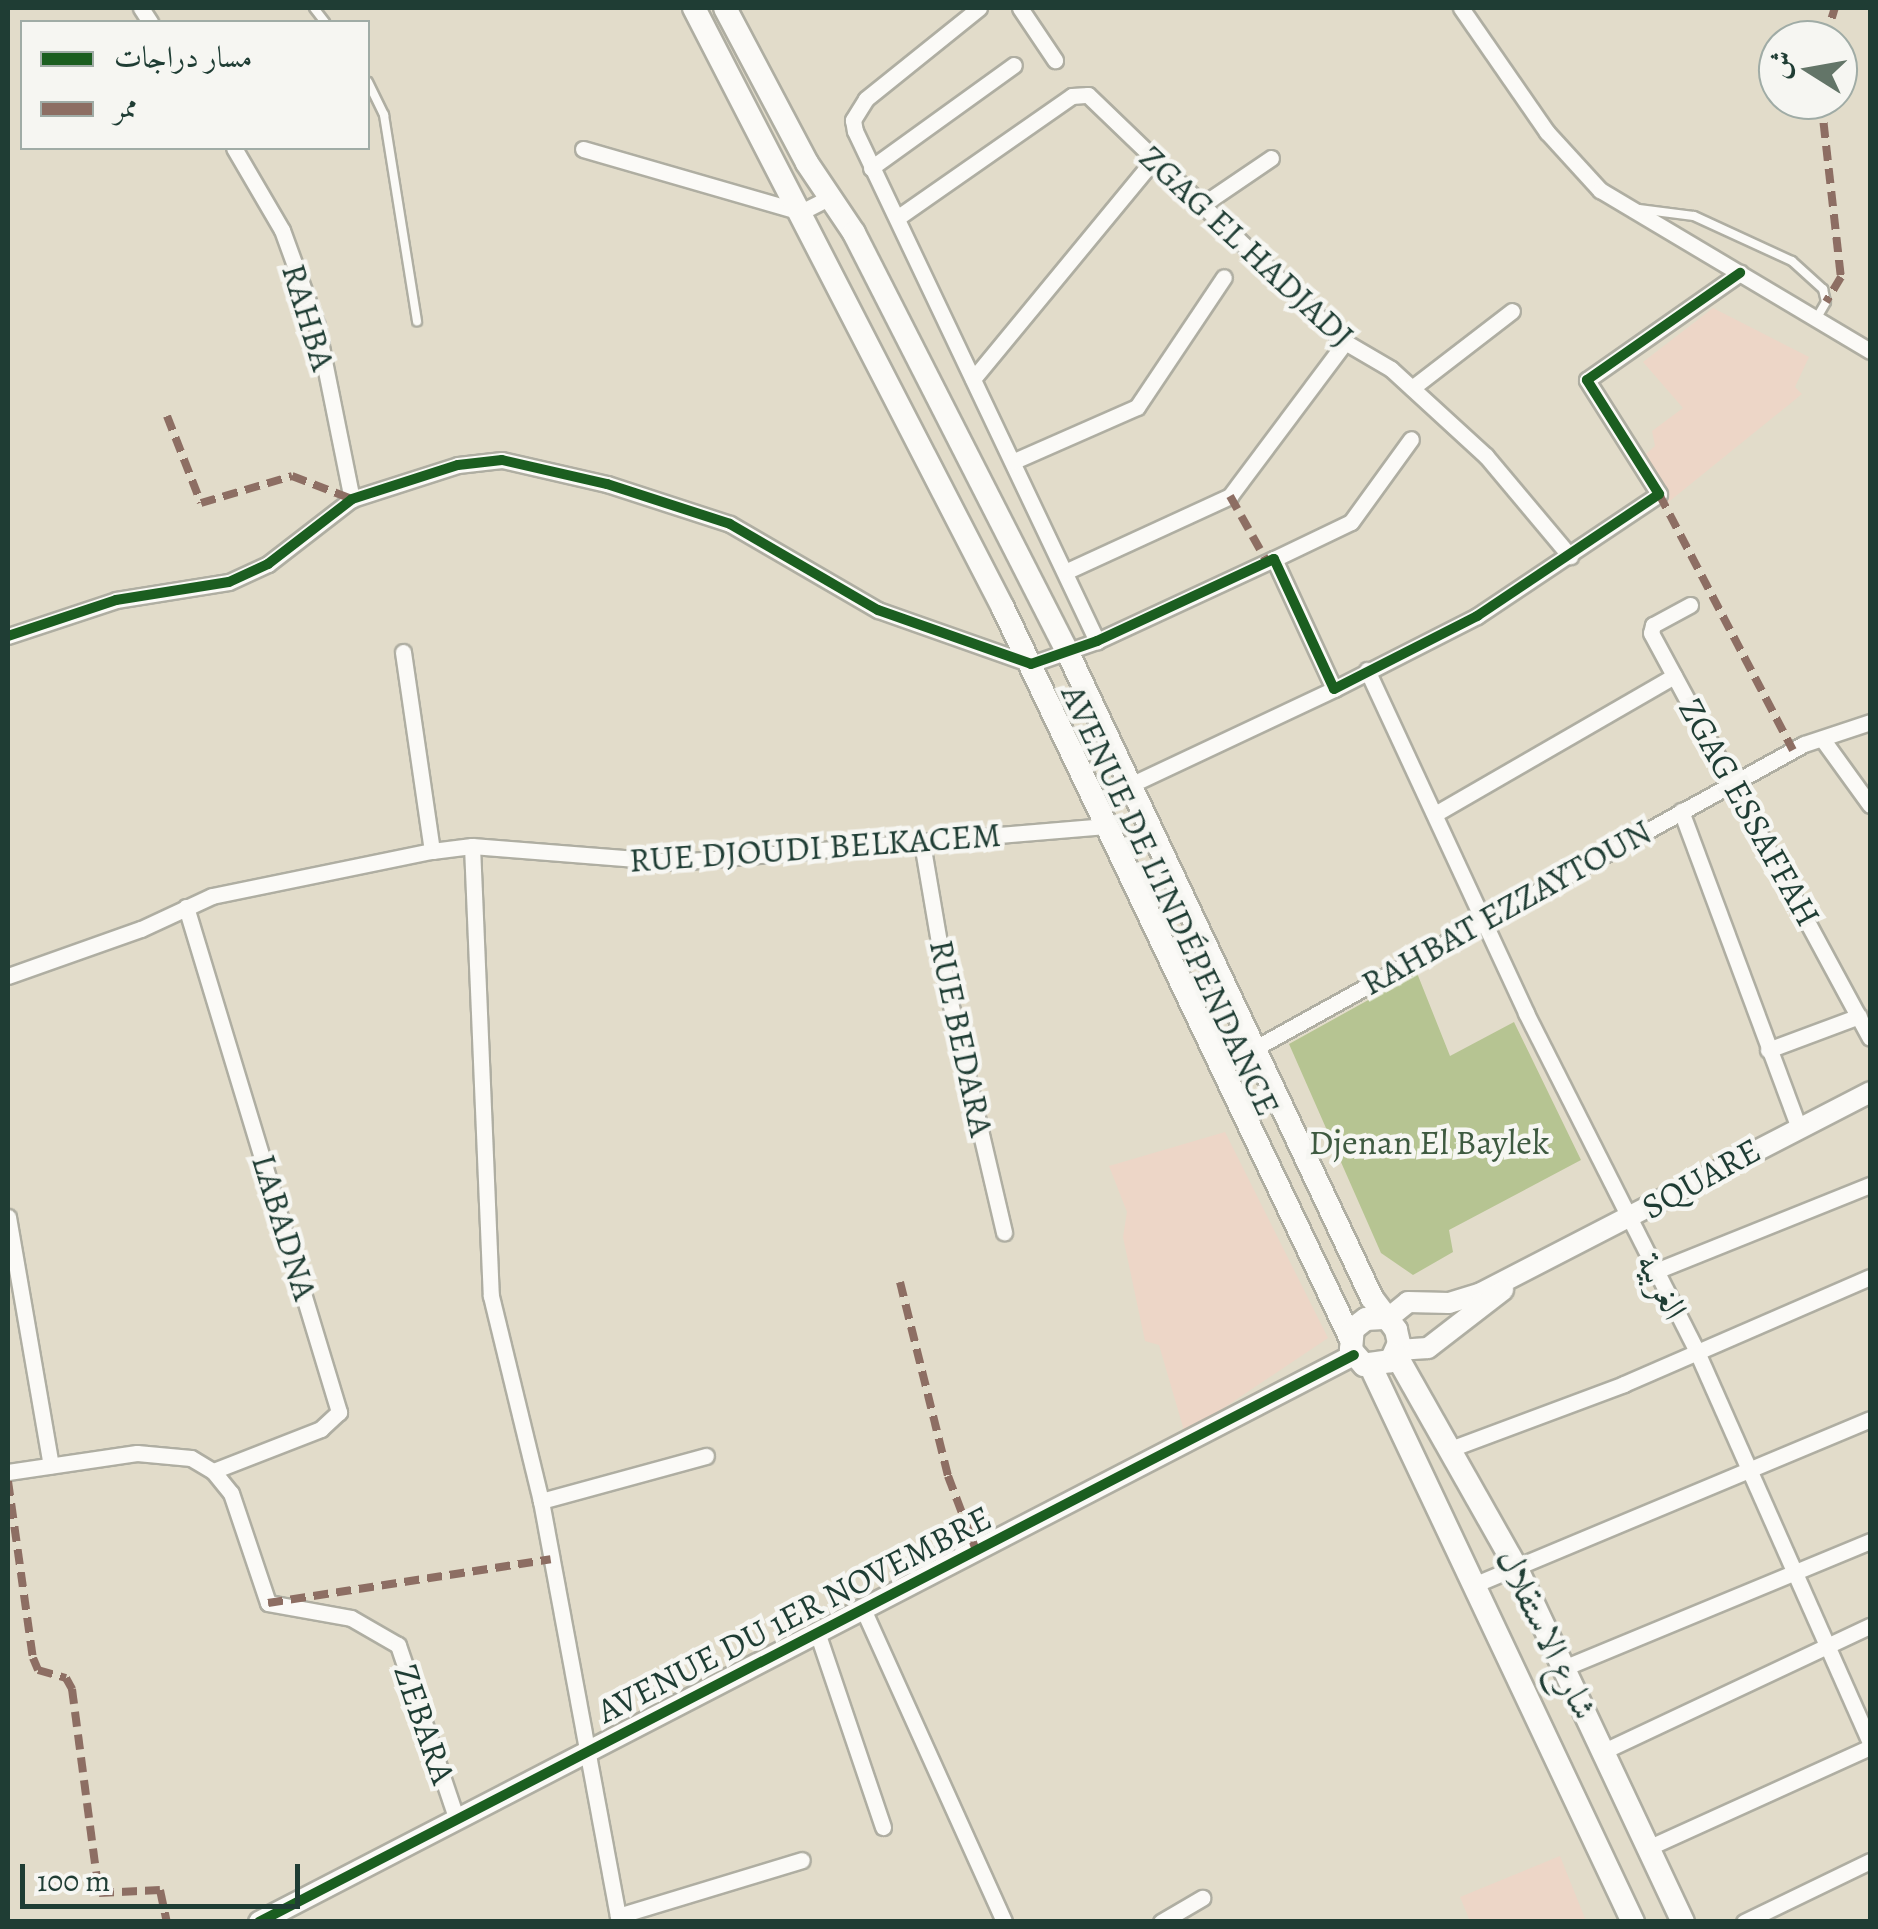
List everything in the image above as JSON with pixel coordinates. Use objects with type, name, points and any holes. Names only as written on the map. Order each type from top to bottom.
[{"type":"main road","name":"AVENUE DE L'INDÉPENDANCE","points":[[694,8],[1031,664],[1104,826],[1358,1353],[1476,1584],[1633,1922]]},
{"type":"main road","name":"AVENUE DE L'INDÉPENDANCE","points":[[725,8],[831,197],[1067,651],[1252,1048],[1384,1319],[1399,1336],[1397,1352]]},
{"type":"main road","points":[[1384,1319],[1366,1319],[1358,1353],[1397,1352]]},
{"type":"main road","name":"شارع الاستقلال","points":[[1397,1352],[1516,1568],[1652,1846],[1683,1922]]},
{"type":"street","points":[[979,8],[857,109],[855,131],[1097,641]]},
{"type":"street","points":[[1020,8],[1055,60]]},
{"type":"street","points":[[1461,8],[1577,170],[1630,210],[1870,351]]},
{"type":"street","points":[[871,168],[1014,64]]},
{"type":"street","name":"ZGAG EL HADJADJ","points":[[897,218],[1080,92],[1346,342],[1412,388],[1524,494],[1570,556]]},
{"type":"street","points":[[583,148],[800,212],[831,197]]},
{"type":"street","name":"RAHBA","points":[[235,150],[282,230],[317,326],[352,499]]},
{"type":"street","points":[[1199,207],[1270,158]]},
{"type":"street","points":[[972,379],[1153,161]]},
{"type":"street","points":[[1128,786],[1334,689],[1476,616],[1660,494],[1587,380],[1740,273]]},
{"type":"street","points":[[1014,461],[1137,408],[1224,277]]},
{"type":"street","points":[[1412,388],[1512,310]]},
{"type":"street","points":[[1065,572],[1230,496],[1346,342]]},
{"type":"street","points":[[8,636],[116,600],[208,587],[252,572],[352,499],[476,461],[522,463],[608,484],[730,524],[773,543],[878,610],[1031,664],[1097,641],[1351,522],[1411,439]]},
{"type":"street","points":[[1274,559],[1334,689]]},
{"type":"street","name":"ZGAG ESSAFFAH","points":[[1690,605],[1653,625],[1651,633],[1736,783],[1870,1038]]},
{"type":"street","points":[[404,652],[432,851]]},
{"type":"street","name":"الغربية","points":[[1367,670],[1628,1218],[1697,1352],[1746,1471],[1831,1643],[1870,1745]]},
{"type":"street","points":[[1435,814],[1674,676]]},
{"type":"street","name":"RAHBAT EZZAYTOUN","points":[[1220,1067],[1794,750],[1870,722]]},
{"type":"street","points":[[1824,740],[1870,805]]},
{"type":"street","name":"ZGAG ESSAFFAH","points":[[1681,811],[1798,1126]]},
{"type":"street","name":"RUE DJOUDI BELKACEM","points":[[8,976],[212,896],[432,851],[472,846],[677,862],[1104,826]]},
{"type":"street","name":"RUE BEDARA","points":[[922,843],[947,989],[1004,1232]]},
{"type":"street","points":[[472,846],[491,1296],[541,1502],[584,1754],[618,1919],[802,1860]]},
{"type":"street","name":"LABADNA","points":[[186,908],[339,1412],[322,1429],[214,1471]]},
{"type":"street","points":[[1768,1050],[1859,1016]]},
{"type":"street","name":"SQUARE","points":[[1532,1267],[1870,1092]]},
{"type":"street","points":[[1656,1271],[1870,1185]]},
{"type":"street","points":[[8,1217],[51,1466]]},
{"type":"street","points":[[1384,1319],[1402,1304],[1459,1301],[1532,1267]]},
{"type":"street","points":[[1397,1352],[1420,1352],[1441,1340],[1532,1267]]},
{"type":"street","points":[[1453,1448],[1697,1352],[1870,1277]]},
{"type":"street","name":"AVENUE DU 1ER NOVEMBRE","points":[[259,1922],[1358,1353]]},
{"type":"street","points":[[1476,1584],[1870,1420]]},
{"type":"street","points":[[8,1472],[137,1452],[191,1458],[214,1471]]},
{"type":"street","points":[[541,1502],[706,1456]]},
{"type":"street","name":"ZEBARA","points":[[214,1471],[231,1493],[264,1599],[351,1618],[398,1646],[457,1820]]},
{"type":"street","points":[[1566,1668],[1870,1541]]},
{"type":"street","points":[[864,1609],[1004,1922]]},
{"type":"street","points":[[1604,1750],[1870,1626]]},
{"type":"street","points":[[818,1632],[883,1827]]},
{"type":"street","points":[[1652,1846],[1870,1745]]},
{"type":"street","points":[[1744,1922],[1870,1862]]},
{"type":"street","points":[[1161,1922],[1202,1898]]},
{"type":"lane","points":[[370,86],[384,115],[417,321]]},
{"type":"lane","points":[[1630,210],[1651,207],[1694,216],[1792,261],[1823,289],[1826,302],[1815,320]]},
{"type":"shaded area","points":[[1713,308],[1809,357],[1795,387],[1802,394],[1666,504],[1638,461],[1655,446],[1652,431],[1683,408],[1643,362]]},
{"type":"shaded area","points":[[1225,1132],[1328,1338],[1185,1434],[1159,1345],[1145,1341],[1123,1237],[1127,1212],[1109,1166]]},
{"type":"shaded area","points":[[1560,1856],[1586,1921],[1470,1921],[1460,1897]]},
{"type":"green space","name":"Djenan El Baylek","points":[[1417,973],[1450,1056],[1514,1022],[1581,1160],[1449,1230],[1453,1252],[1413,1275],[1381,1253],[1289,1044]]},
{"type":"marked path","points":[[1831,20],[1835,8]]},
{"type":"marked path","points":[[1823,120],[1841,277],[1826,302]]},
{"type":"marked path","points":[[167,416],[201,503],[292,476],[352,499]]},
{"type":"marked path","points":[[1659,494],[1793,750]]},
{"type":"marked path","points":[[1230,496],[1267,562]]},
{"type":"marked path","points":[[900,1282],[948,1476],[976,1550]]},
{"type":"marked path","points":[[8,1481],[33,1658],[38,1670],[66,1678],[72,1689],[99,1893],[160,1890],[167,1922]]},
{"type":"marked path","points":[[268,1603],[551,1559]]},
{"type":"cycle path","points":[[8,636],[116,600],[229,582],[268,564],[352,499],[458,465],[502,460],[607,484],[730,524],[878,610],[1031,664],[1097,641],[1274,559],[1334,689],[1477,616],[1659,494],[1587,380],[1740,273]]},
{"type":"cycle path","points":[[259,1922],[1354,1355]]}]
